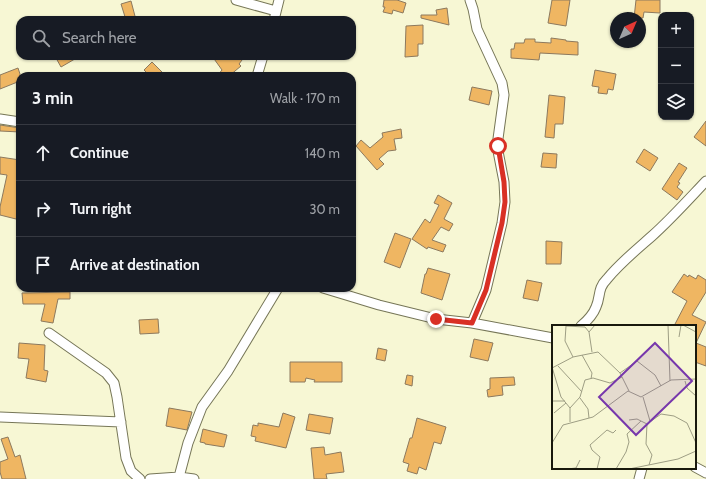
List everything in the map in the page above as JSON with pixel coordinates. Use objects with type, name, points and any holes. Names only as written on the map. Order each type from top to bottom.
[{"type":"street","points":[[236,0],[275,15],[279,0]]},
{"type":"street","points":[[470,0],[477,29],[502,83],[504,95],[498,146],[504,182],[505,202],[502,223],[486,290],[472,323]]},
{"type":"street","points":[[258,72],[262,60]]},
{"type":"street","points":[[0,119],[16,121]]},
{"type":"street","points":[[582,325],[589,319],[597,306],[600,289],[606,280],[629,255],[652,236],[706,181]]},
{"type":"street","points":[[179,477],[188,443],[202,407],[228,371],[276,292]]},
{"type":"street","points":[[336,292],[379,305],[436,319],[472,323],[552,338]]},
{"type":"street","points":[[49,333],[106,373],[114,383],[118,397],[126,458],[131,471],[140,479]]},
{"type":"street","points":[[0,417],[121,422]]},
{"type":"street","points":[[696,468],[706,473]]},
{"type":"street","points":[[639,479],[642,469]]},
{"type":"street","points":[[150,479],[179,477],[194,479]]},
{"type":"building","points":[[384,0],[397,0],[406,3],[403,13],[393,10],[392,14],[383,12],[385,7],[383,7]]},
{"type":"building","points":[[552,0],[570,0],[566,26],[548,23]]},
{"type":"building","points":[[636,0],[660,0],[660,12],[635,12]]},
{"type":"building","points":[[131,1],[135,16],[125,16],[121,4]]},
{"type":"building","points":[[447,8],[449,25],[421,18],[421,15],[437,15],[436,10]]},
{"type":"building","points":[[423,25],[423,44],[418,44],[418,56],[405,57],[406,26]]},
{"type":"building","points":[[551,38],[578,42],[578,55],[540,53],[539,60],[511,58],[511,49],[514,49],[515,43],[524,43],[525,39],[535,39],[535,42],[551,43]]},
{"type":"building","points":[[57,60],[73,60],[61,67]]},
{"type":"building","points":[[215,60],[242,60],[239,64],[241,66],[234,72],[220,72],[222,70]]},
{"type":"building","points":[[152,62],[162,72],[146,72],[144,70]]},
{"type":"building","points":[[18,68],[19,72],[16,72],[16,83],[0,89],[0,75]]},
{"type":"building","points":[[595,70],[616,74],[613,90],[608,89],[607,94],[598,93],[599,87],[592,86]]},
{"type":"building","points":[[472,87],[492,91],[489,105],[469,100]]},
{"type":"building","points":[[549,95],[565,97],[563,124],[555,124],[554,138],[545,137]]},
{"type":"building","points":[[706,121],[706,146],[694,137]]},
{"type":"building","points":[[0,125],[16,127],[16,132],[0,131]]},
{"type":"building","points":[[401,129],[402,138],[394,139],[396,150],[388,151],[379,159],[384,164],[377,170],[356,146],[361,140],[370,148],[383,137],[382,133]]},
{"type":"building","points":[[644,149],[658,158],[650,171],[636,162]]},
{"type":"building","points":[[543,153],[557,154],[556,168],[541,167]]},
{"type":"building","points":[[0,157],[16,159],[16,219],[0,215],[0,207],[7,175],[0,174]]},
{"type":"building","points":[[679,163],[687,168],[678,182],[680,183],[677,187],[683,192],[677,200],[662,189]]},
{"type":"building","points":[[438,195],[452,203],[444,219],[453,224],[449,231],[441,227],[432,240],[446,245],[443,252],[428,247],[427,249],[412,239],[425,219],[430,223],[439,205],[434,203]]},
{"type":"building","points":[[395,233],[411,239],[400,268],[384,262]]},
{"type":"building","points":[[546,241],[562,242],[561,264],[546,264]]},
{"type":"building","points":[[428,268],[450,274],[442,300],[421,293],[425,274]]},
{"type":"building","points":[[684,274],[688,277],[689,275],[696,279],[698,275],[706,280],[706,292],[692,315],[706,322],[696,343],[696,325],[675,325],[687,301],[672,292]]},
{"type":"building","points":[[527,280],[542,283],[538,301],[523,298]]},
{"type":"building","points":[[70,292],[70,299],[58,299],[53,323],[41,321],[45,304],[23,304],[22,293]]},
{"type":"building","points":[[158,319],[159,333],[140,334],[139,320]]},
{"type":"building","points":[[474,339],[493,343],[488,361],[470,357]]},
{"type":"building","points":[[19,343],[45,345],[44,370],[48,371],[46,382],[26,378],[29,359],[18,358]]},
{"type":"building","points":[[696,343],[706,347],[706,366],[696,362]]},
{"type":"building","points":[[378,348],[387,350],[385,361],[376,359]]},
{"type":"building","points":[[290,362],[342,362],[342,382],[314,382],[315,380],[306,378],[305,382],[290,382]]},
{"type":"building","points":[[407,375],[413,376],[412,386],[405,384]]},
{"type":"building","points":[[514,377],[515,385],[502,386],[503,395],[488,397],[487,390],[490,389],[490,378]]},
{"type":"building","points":[[169,408],[192,412],[187,430],[166,426]]},
{"type":"building","points":[[283,413],[295,417],[286,448],[255,441],[256,437],[251,436],[253,425],[258,426],[258,423],[279,427]]},
{"type":"building","points":[[309,414],[333,418],[330,434],[306,430]]},
{"type":"building","points":[[417,418],[446,427],[441,444],[434,442],[426,470],[419,467],[417,474],[407,471],[409,464],[403,462],[410,438],[412,438]]},
{"type":"building","points":[[203,429],[227,435],[224,447],[200,442]]},
{"type":"building","points":[[8,437],[15,457],[20,455],[26,479],[2,479],[0,462],[8,459],[1,439]]},
{"type":"building","points":[[324,447],[325,455],[341,452],[344,472],[326,474],[327,479],[314,479],[311,448]]},
{"type":"route","points":[[436,319],[472,323],[486,290],[502,223],[505,202],[504,182],[498,146]]}]
